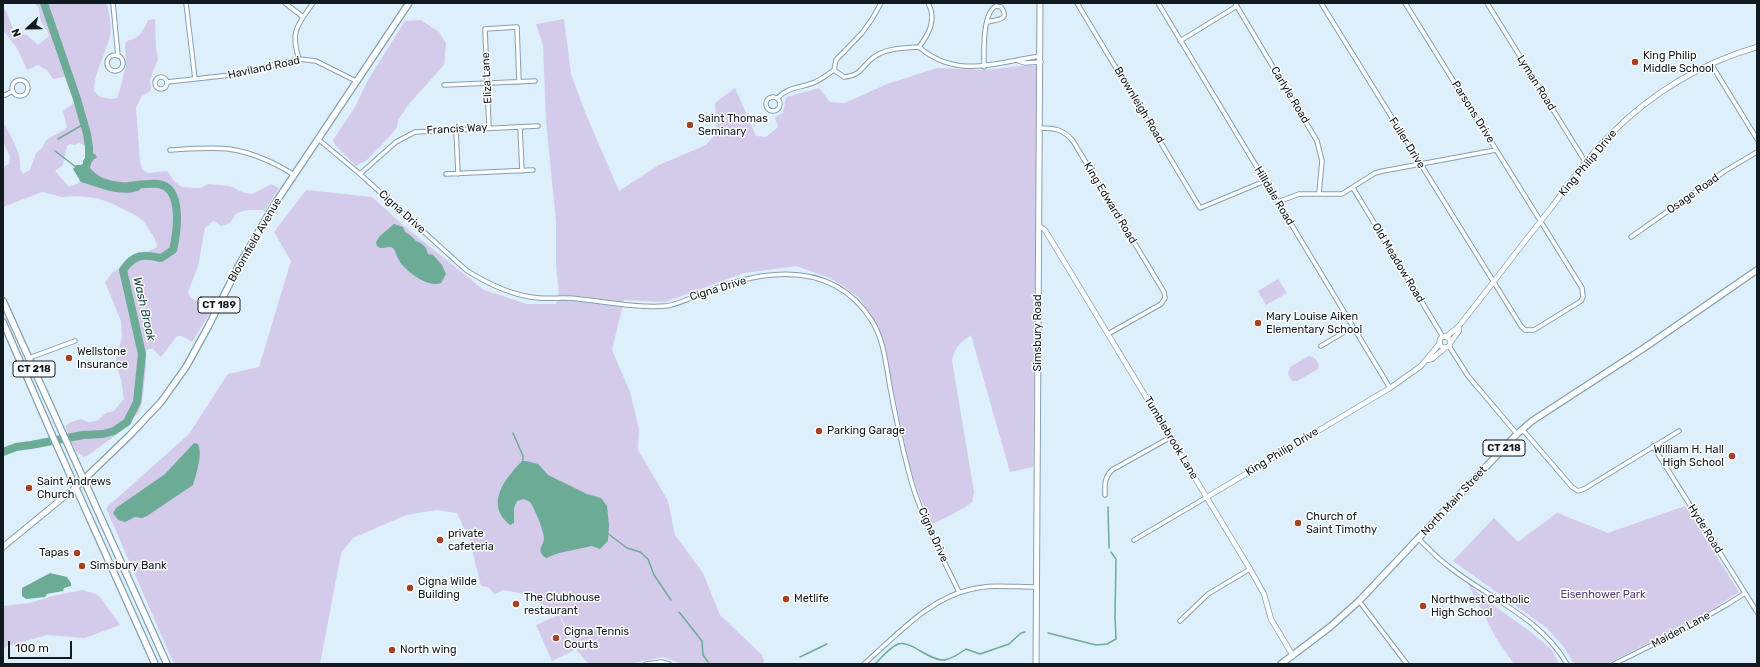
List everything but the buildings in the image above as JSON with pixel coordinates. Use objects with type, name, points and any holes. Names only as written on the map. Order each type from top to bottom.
[{"type":"main road","name":"Bloomfield Avenue","points":[[3,547],[76,487],[130,436],[186,367],[239,265],[276,202],[409,3]]},
{"type":"main road","name":"Simsbury Road","points":[[1036,664],[1040,3]]},
{"type":"main road","name":"North Main Street","points":[[1281,664],[1330,627],[1359,601],[1522,429],[1554,406],[1644,348],[1757,270]]},
{"type":"main road","name":"CT 218","points":[[3,301],[167,664]]},
{"type":"main road","name":"CT 218","points":[[3,322],[155,664]]},
{"type":"main road","points":[[115,574],[127,574]]},
{"type":"street","points":[[113,3],[118,56],[122,61],[122,66],[119,70],[109,68],[108,61],[113,56],[118,56]]},
{"type":"street","points":[[186,3],[195,79]]},
{"type":"street","points":[[286,3],[303,17]]},
{"type":"street","points":[[299,59],[294,34],[303,17],[313,3]]},
{"type":"street","points":[[778,98],[781,94],[792,88],[816,82],[834,70],[836,60],[862,33],[881,3]]},
{"type":"street","points":[[834,70],[844,77],[852,76],[859,73],[874,56],[885,51],[919,47],[927,37],[932,25],[933,16],[928,3]]},
{"type":"street","name":"Brownleigh Road","points":[[1077,3],[1200,208],[1265,181]]},
{"type":"street","name":"Hilldale Road","points":[[1158,3],[1390,388]]},
{"type":"street","name":"Fuller Drive","points":[[1321,3],[1494,282]]},
{"type":"street","name":"Parsons Drive","points":[[1405,3],[1582,288],[1583,297],[1581,301],[1534,330],[1525,330],[1494,282]]},
{"type":"street","name":"Lyman Road","points":[[1487,3],[1586,163]]},
{"type":"street","points":[[1180,40],[1236,4]]},
{"type":"street","name":"Carlyle Road","points":[[1236,4],[1317,141],[1322,161],[1319,193]]},
{"type":"street","points":[[984,66],[984,35],[992,8],[998,6],[1001,7],[1004,17],[988,22]]},
{"type":"street","name":"Eliza Lane","points":[[489,128],[485,29],[517,27],[519,82]]},
{"type":"street","points":[[919,47],[929,56],[961,66],[984,66],[1019,61],[1024,58],[1040,56]]},
{"type":"street","name":"King Philip Drive","points":[[1427,360],[1444,337],[1460,326],[1586,163],[1611,134],[1637,109],[1676,82],[1710,64],[1757,47]]},
{"type":"street","name":"Haviland Road","points":[[167,82],[248,72],[299,59],[316,61],[356,81]]},
{"type":"street","points":[[1019,61],[1025,63],[1040,62]]},
{"type":"street","points":[[1710,64],[1757,139]]},
{"type":"street","points":[[22,80],[28,86],[28,90],[23,95],[18,95],[14,91],[14,84],[18,81],[22,80]]},
{"type":"street","points":[[444,85],[535,81]]},
{"type":"street","points":[[3,96],[14,91]]},
{"type":"street","points":[[771,97],[778,98],[780,107],[774,111],[769,110],[766,104],[767,100],[771,97]]},
{"type":"street","points":[[520,126],[522,171]]},
{"type":"street","name":"Francis Way","points":[[360,174],[396,142],[412,133],[425,130],[538,126]]},
{"type":"street","name":"King Edward Road","points":[[1040,128],[1060,130],[1065,132],[1073,140],[1162,289],[1165,298],[1161,304],[1108,334]]},
{"type":"street","points":[[456,129],[458,174]]},
{"type":"street","name":"Cigna Drive","points":[[318,139],[360,174],[466,270],[486,282],[504,290],[526,296],[541,298],[568,298],[620,304],[667,306],[716,288],[770,275],[793,273],[820,279],[847,293],[863,308],[873,322],[878,335],[885,359],[910,479],[919,504],[959,592]]},
{"type":"street","points":[[170,150],[220,148],[237,151],[269,162],[294,175]]},
{"type":"street","points":[[1278,202],[1299,194],[1342,194],[1378,172],[1496,150]]},
{"type":"street","name":"Osage Road","points":[[1631,237],[1725,171],[1757,152]]},
{"type":"street","points":[[446,174],[532,170]]},
{"type":"street","name":"Old Meadow Road","points":[[1353,188],[1444,337]]},
{"type":"street","name":"Tumblebrook Lane","points":[[1039,226],[1045,230],[1250,569],[1264,594],[1271,619],[1293,656]]},
{"type":"street","name":"King Philip Drive","points":[[1134,540],[1390,388],[1427,360],[1432,359],[1448,345],[1459,331],[1460,326]]},
{"type":"street","points":[[1321,346],[1353,327]]},
{"type":"street","points":[[1444,337],[1468,376],[1517,434]]},
{"type":"street","points":[[29,358],[75,341]]},
{"type":"street","points":[[1440,343],[1442,346],[1448,345]]},
{"type":"street","points":[[1522,429],[1572,488],[1577,490],[1584,489],[1679,431]]},
{"type":"street","points":[[1105,495],[1105,480],[1107,475],[1112,470],[1171,437]]},
{"type":"street","name":"Hyde Road","points":[[1653,446],[1757,612]]},
{"type":"street","points":[[1419,538],[1448,566],[1539,629],[1555,645],[1567,664]]},
{"type":"street","points":[[1180,621],[1208,594],[1250,569]]},
{"type":"street","points":[[864,664],[928,608],[959,592],[990,586],[1037,587]]},
{"type":"street","name":"Maiden Lane","points":[[1614,664],[1686,628],[1745,593]]},
{"type":"street","points":[[1359,601],[1407,664]]},
{"type":"street","points":[[646,664],[662,662],[669,664]]},
{"type":"green space","points":[[35,3],[107,3],[111,31],[97,71],[94,91],[100,97],[111,99],[117,98],[120,90],[126,65],[125,43],[139,36],[148,20],[155,19],[158,59],[150,80],[150,91],[142,96],[136,107],[140,162],[143,170],[148,173],[167,171],[175,182],[182,187],[201,188],[208,184],[230,186],[244,193],[253,194],[271,184],[279,188],[265,210],[242,211],[235,215],[230,223],[221,226],[214,221],[205,228],[198,266],[188,292],[190,297],[209,309],[209,315],[192,342],[182,336],[177,336],[161,357],[153,349],[148,349],[146,351],[146,367],[142,403],[138,413],[117,434],[87,456],[83,457],[75,450],[65,426],[71,422],[81,419],[89,422],[97,421],[106,413],[114,411],[124,399],[116,359],[122,337],[121,321],[105,282],[113,272],[128,263],[134,257],[156,248],[157,245],[154,237],[144,222],[137,216],[97,198],[76,196],[62,197],[42,192],[3,207],[3,167],[9,164],[10,157],[3,140],[3,123],[18,151],[20,169],[23,174],[30,170],[36,153],[42,148],[46,140],[67,128],[63,111],[75,103],[65,77],[53,79],[47,70],[38,65],[27,70],[17,48],[3,30],[3,7],[13,29],[19,33],[27,35],[38,45],[49,36],[41,21]],"holes":[[[79,143],[88,147],[88,157],[81,166],[79,183],[69,187],[55,171],[63,165],[67,146],[70,144],[75,145]]]},
{"type":"green space","points":[[564,19],[571,74],[585,112],[619,191],[659,165],[706,145],[717,132],[715,103],[735,88],[756,136],[766,137],[778,127],[775,117],[783,113],[786,97],[819,88],[830,102],[845,103],[887,84],[937,68],[984,70],[1021,66],[1037,66],[1033,467],[1010,472],[971,335],[958,345],[952,361],[974,492],[972,502],[964,508],[931,525],[911,474],[883,341],[872,318],[860,299],[845,287],[830,278],[796,266],[744,273],[665,302],[624,300],[612,350],[630,392],[639,429],[638,450],[668,501],[675,535],[703,573],[720,615],[762,655],[764,661],[763,664],[683,664],[663,657],[629,664],[589,664],[578,652],[559,613],[520,593],[503,590],[495,594],[488,587],[481,586],[470,541],[457,513],[437,510],[406,515],[353,538],[341,553],[320,664],[174,664],[106,508],[189,434],[228,374],[259,367],[291,261],[274,232],[306,190],[372,197],[404,226],[484,290],[527,304],[556,304],[559,292],[556,265],[556,221],[546,121],[543,45],[536,24]]},
{"type":"green space","points":[[421,20],[439,32],[446,43],[444,65],[409,104],[398,120],[397,127],[390,136],[367,160],[356,166],[336,146],[333,140],[355,107],[368,80],[405,21]]},
{"type":"green space","points":[[1278,279],[1287,293],[1266,305],[1258,291]]},
{"type":"green space","points":[[1309,356],[1317,360],[1319,365],[1318,369],[1297,381],[1292,381],[1288,374],[1290,367]]},
{"type":"green space","name":"Eisenhower Park","points":[[1685,506],[1739,592],[1705,614],[1607,664],[1574,664],[1563,646],[1547,628],[1453,561],[1494,518],[1518,542],[1557,513],[1608,533]]},
{"type":"green space","points":[[1467,582],[1481,596],[1532,633],[1552,650],[1559,664],[1514,664],[1496,638]]},
{"type":"green space","points":[[82,590],[96,594],[100,597],[120,625],[85,638],[47,635],[7,646],[3,650],[3,606],[30,603],[53,596]]},
{"type":"green space","name":"Cigna Tennis Courts","points":[[559,615],[575,650],[552,661],[536,625]]},
{"type":"shaded area","points":[[87,153],[95,154],[97,157],[91,162],[90,168],[94,173],[105,179],[136,183],[140,187],[140,190],[126,193],[110,191],[81,182],[73,169],[76,165],[81,165],[84,163]]},
{"type":"shaded area","points":[[394,224],[403,227],[405,232],[421,243],[426,248],[428,254],[433,255],[442,265],[446,274],[441,283],[430,283],[418,278],[403,266],[393,248],[381,248],[377,246],[376,242],[380,236]]},
{"type":"shaded area","points":[[194,443],[198,444],[200,454],[193,485],[147,516],[142,518],[135,517],[125,522],[118,520],[113,513],[116,508],[165,474]]},
{"type":"shaded area","points":[[522,461],[538,464],[548,475],[587,494],[601,498],[607,506],[609,525],[608,541],[600,549],[592,546],[559,553],[546,558],[541,553],[541,548],[544,541],[542,530],[530,502],[524,499],[517,501],[514,508],[514,523],[510,525],[502,517],[498,500],[500,492],[509,476]]},
{"type":"shaded area","points":[[50,573],[67,577],[71,583],[71,586],[64,588],[63,591],[47,594],[45,597],[26,599],[22,596],[22,588]]},
{"type":"waterway","name":"Wash Brook","points":[[44,3],[77,99],[87,134],[89,147],[89,159],[87,162]]},
{"type":"waterway","points":[[58,139],[84,124]]},
{"type":"waterway","points":[[55,151],[76,167]]},
{"type":"waterway","name":"Wash Brook","points":[[3,452],[16,447],[114,431],[127,422],[137,402],[142,354],[123,270],[131,261],[139,256],[161,258],[173,250],[176,233],[177,212],[172,193],[166,187],[158,184],[129,186]]},
{"type":"waterway","points":[[513,433],[523,456],[523,461]]},
{"type":"waterway","points":[[1108,507],[1109,548]]},
{"type":"waterway","points":[[607,533],[627,548],[640,552],[648,559],[654,575],[671,600]]},
{"type":"waterway","points":[[1048,633],[1096,645],[1107,644],[1116,639],[1116,559],[1111,552]]},
{"type":"waterway","points":[[679,612],[702,641],[703,655],[708,662]]},
{"type":"waterway","points":[[875,664],[889,650],[898,644],[909,645],[932,657],[944,660],[953,657],[966,649],[980,654],[1009,644],[1021,633],[1025,632]]},
{"type":"waterway","points":[[800,657],[827,644]]},
{"type":"place","name":"King Philip Middle School","points":[[1635,62]]},
{"type":"place","name":"Saint Thomas Seminary","points":[[690,125]]},
{"type":"place","name":"Mary Louise Aiken Elementary School","points":[[1258,323]]},
{"type":"place","name":"Wellstone Insurance","points":[[69,358]]},
{"type":"place","name":"Parking Garage","points":[[819,431]]},
{"type":"place","name":"William H. Hall High School","points":[[1732,456]]},
{"type":"place","name":"Saint Andrews Church","points":[[29,488]]},
{"type":"place","name":"Church of Saint Timothy","points":[[1298,523]]},
{"type":"place","name":"private cafeteria","points":[[440,540]]},
{"type":"place","name":"Tapas","points":[[77,553]]},
{"type":"place","name":"Simsbury Bank","points":[[82,566]]},
{"type":"place","name":"Cigna Wilde Building","points":[[410,588]]},
{"type":"place","name":"Metlife","points":[[786,599]]},
{"type":"place","name":"The Clubhouse restaurant","points":[[516,604]]},
{"type":"place","name":"Northwest Catholic High School","points":[[1423,606]]},
{"type":"place","name":"Cigna Tennis Courts","points":[[556,638]]},
{"type":"place","name":"North wing","points":[[392,650]]}]
